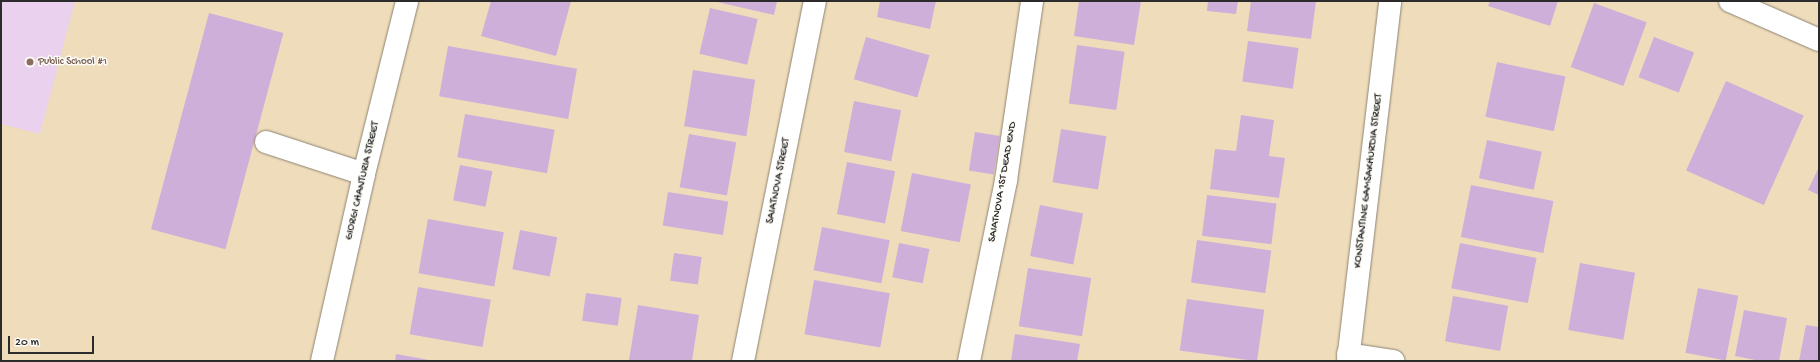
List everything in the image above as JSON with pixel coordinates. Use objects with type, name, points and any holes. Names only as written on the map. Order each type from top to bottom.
[{"type":"street","name":"GIORGI CHANTURIA STREET","points":[[322,361],[364,174],[407,1]]},
{"type":"street","name":"SAIATNOVA STREET","points":[[743,361],[815,1]]},
{"type":"street","name":"SAIATNOVA 1ST DEAD END","points":[[969,361],[1006,180],[1032,1]]},
{"type":"street","name":"KONSTANTINE GAMSAKHURDIA STREET","points":[[1348,357],[1390,1]]},
{"type":"street","points":[[1730,1],[1819,40]]},
{"type":"street","points":[[266,142],[364,174]]},
{"type":"street","points":[[1348,357],[1393,361]]},
{"type":"shaded area","name":"Public School #1","points":[[1,1],[75,1],[40,134],[1,124]]},
{"type":"building","points":[[491,1],[571,1],[556,56],[481,36]]},
{"type":"building","points":[[713,1],[777,1],[774,15]]},
{"type":"building","points":[[880,1],[936,1],[930,29],[877,17]]},
{"type":"building","points":[[1079,1],[1141,1],[1134,45],[1074,36]]},
{"type":"building","points":[[1208,1],[1238,1],[1236,14],[1207,11]]},
{"type":"building","points":[[1251,1],[1316,1],[1311,39],[1247,31]]},
{"type":"building","points":[[1490,1],[1558,1],[1550,26],[1488,6]]},
{"type":"building","points":[[1594,3],[1647,22],[1623,86],[1571,67]]},
{"type":"building","points":[[710,8],[758,19],[747,65],[699,54]]},
{"type":"building","points":[[209,13],[283,33],[225,249],[151,229]]},
{"type":"building","points":[[866,37],[929,55],[917,97],[854,79]]},
{"type":"building","points":[[1654,37],[1694,52],[1679,93],[1639,77]]},
{"type":"building","points":[[1248,41],[1299,48],[1293,89],[1242,82]]},
{"type":"building","points":[[1077,45],[1125,52],[1116,110],[1069,103]]},
{"type":"building","points":[[448,46],[577,69],[568,119],[439,96]]},
{"type":"building","points":[[1497,62],[1565,77],[1554,131],[1485,117]]},
{"type":"building","points":[[693,70],[755,80],[746,136],[684,126]]},
{"type":"building","points":[[1726,81],[1804,116],[1764,205],[1686,171]]},
{"type":"building","points":[[854,101],[901,110],[891,161],[844,152]]},
{"type":"building","points":[[465,114],[555,130],[547,173],[457,157]]},
{"type":"building","points":[[1241,115],[1274,120],[1269,156],[1285,158],[1279,198],[1210,189],[1215,149],[1236,151]]},
{"type":"building","points":[[1061,129],[1106,136],[1098,190],[1053,182]]},
{"type":"building","points":[[975,132],[1000,136],[994,174],[969,171]]},
{"type":"building","points":[[689,134],[736,142],[727,196],[680,187]]},
{"type":"building","points":[[1487,140],[1542,152],[1534,190],[1479,178]]},
{"type":"building","points":[[847,162],[895,171],[885,223],[837,214]]},
{"type":"building","points":[[460,165],[492,171],[486,207],[453,200]]},
{"type":"building","points":[[1819,167],[1819,195],[1808,190]]},
{"type":"building","points":[[912,173],[971,184],[960,242],[901,231]]},
{"type":"building","points":[[1471,185],[1553,201],[1543,253],[1461,237]]},
{"type":"building","points":[[668,192],[728,202],[723,235],[663,226]]},
{"type":"building","points":[[1207,195],[1276,204],[1271,244],[1202,236]]},
{"type":"building","points":[[1040,205],[1083,213],[1073,264],[1030,256]]},
{"type":"building","points":[[428,219],[504,232],[494,287],[418,273]]},
{"type":"building","points":[[822,227],[890,240],[881,283],[814,270]]},
{"type":"building","points":[[520,230],[557,237],[550,277],[512,269]]},
{"type":"building","points":[[1197,240],[1271,250],[1265,293],[1191,283]]},
{"type":"building","points":[[899,243],[929,249],[923,283],[892,277]]},
{"type":"building","points":[[1460,243],[1537,258],[1528,303],[1451,288]]},
{"type":"building","points":[[674,253],[702,257],[698,285],[670,281]]},
{"type":"building","points":[[1580,263],[1635,273],[1623,340],[1568,330]]},
{"type":"building","points":[[1028,268],[1091,278],[1082,336],[1019,326]]},
{"type":"building","points":[[814,280],[890,293],[880,348],[804,334]]},
{"type":"building","points":[[418,287],[491,300],[483,347],[410,334]]},
{"type":"building","points":[[1698,288],[1738,296],[1726,361],[1685,353]]},
{"type":"building","points":[[586,293],[622,298],[618,326],[582,321]]},
{"type":"building","points":[[1453,296],[1508,306],[1500,351],[1445,341]]},
{"type":"building","points":[[1187,299],[1264,310],[1257,361],[1180,350]]},
{"type":"building","points":[[638,305],[699,315],[692,361],[629,360]]},
{"type":"building","points":[[1744,310],[1787,318],[1779,361],[1760,361],[1735,356]]},
{"type":"building","points":[[1806,325],[1819,327],[1819,361],[1799,361]]},
{"type":"building","points":[[1015,334],[1080,344],[1077,361],[1011,361]]},
{"type":"building","points":[[396,354],[429,360],[429,361],[395,361]]},
{"type":"place","name":"Public School #1","points":[[30,62]]}]
